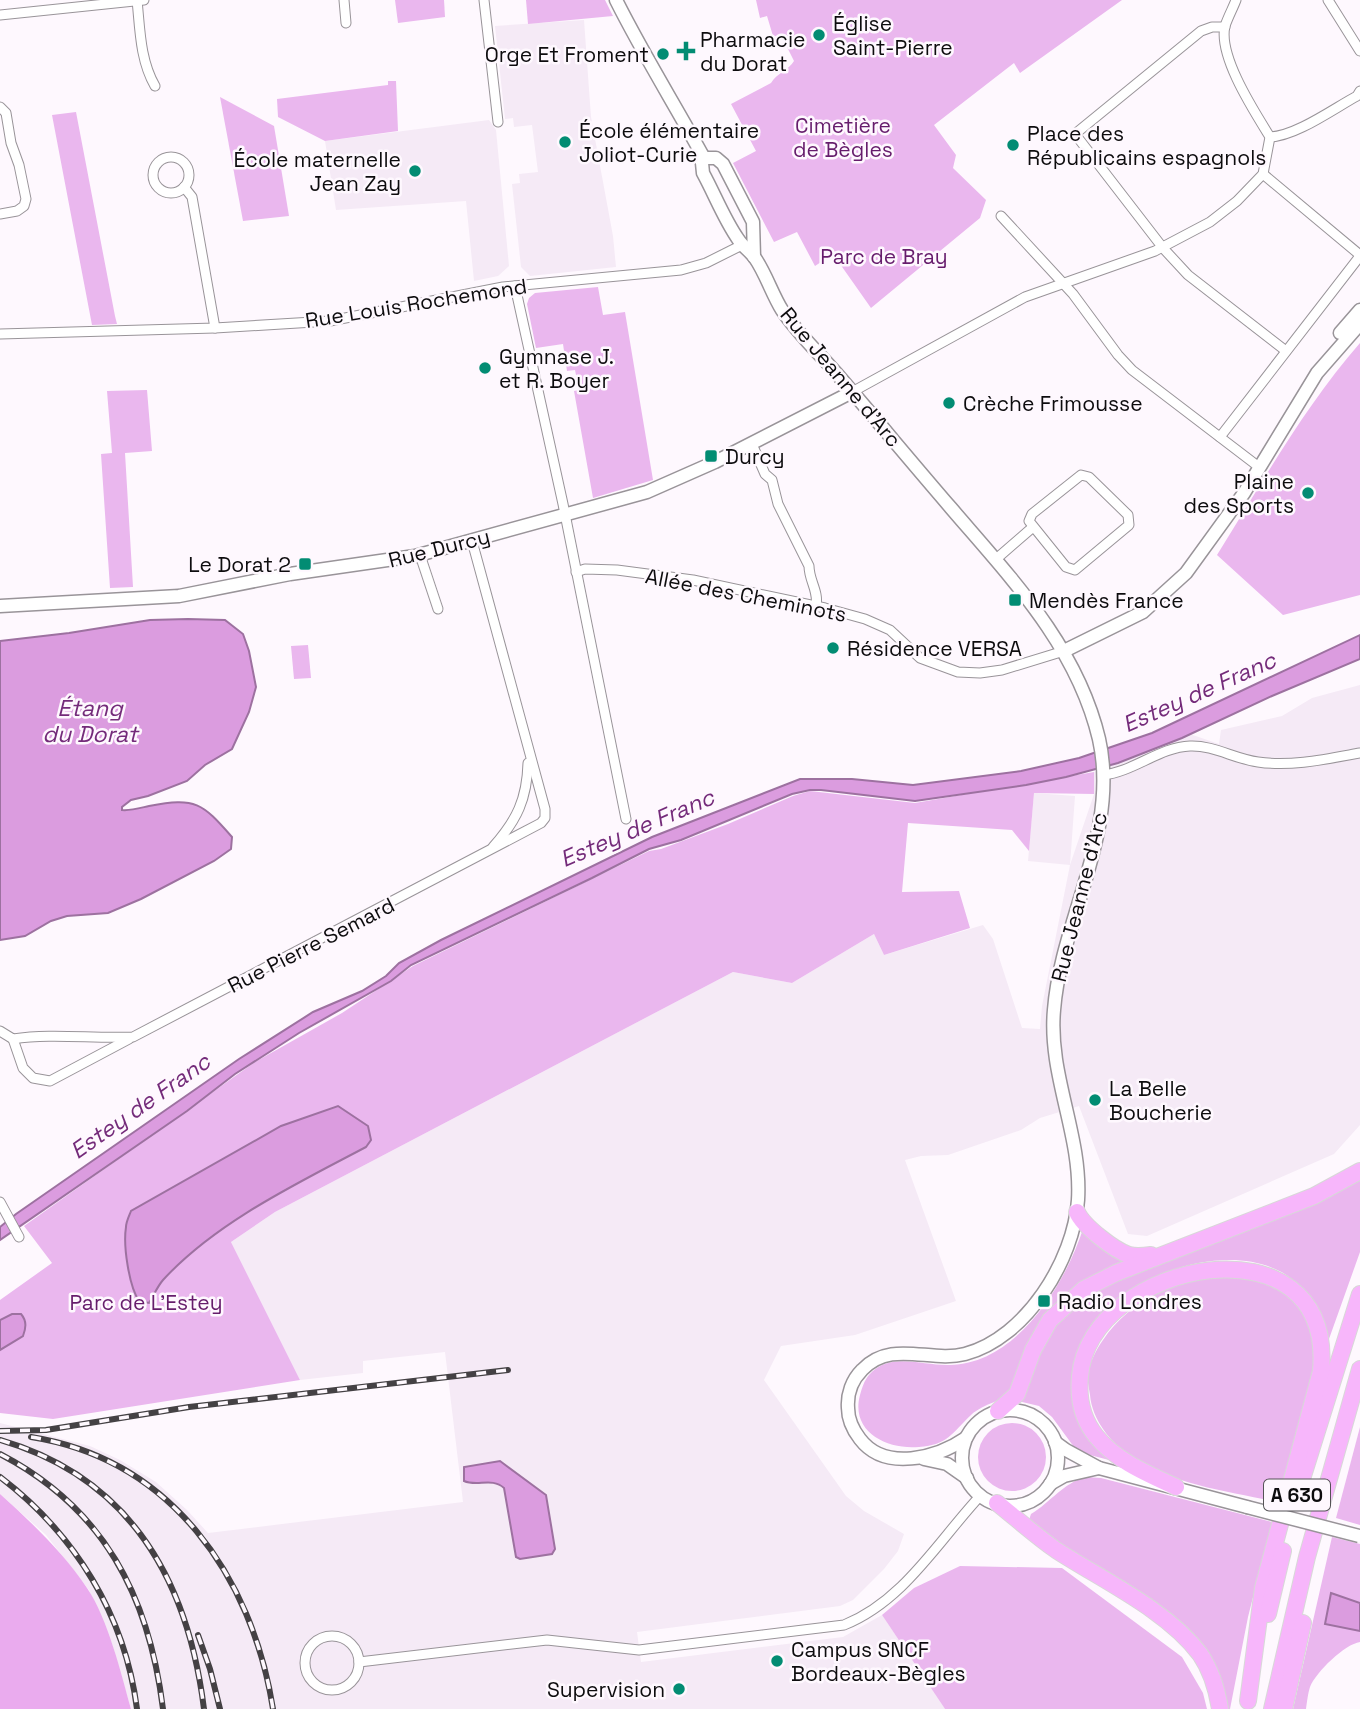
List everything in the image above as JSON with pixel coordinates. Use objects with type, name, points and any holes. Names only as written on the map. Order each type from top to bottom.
[{"type":"highway","points":[[998,1411],[1017,1394],[1040,1335],[1064,1305],[1095,1282],[1314,1196],[1360,1171]]},
{"type":"highway","points":[[1077,1212],[1083,1223],[1129,1255],[1139,1257],[1167,1253]]},
{"type":"highway","points":[[1176,1488],[1123,1460],[1095,1436],[1081,1406],[1079,1387],[1081,1362],[1089,1342],[1106,1320],[1131,1300],[1169,1280],[1188,1273],[1220,1268],[1248,1269],[1270,1275],[1289,1287],[1307,1306],[1318,1328],[1322,1357],[1321,1371],[1263,1588],[1248,1705]]},
{"type":"highway","name":"A 630","points":[[1248,1705],[1293,1507],[1360,1294]]},
{"type":"highway","name":"A 630","points":[[1272,1709],[1307,1557],[1360,1369]]},
{"type":"highway","points":[[1284,1709],[1338,1478],[1338,1441]]},
{"type":"highway","points":[[997,1503],[1054,1548],[1151,1610],[1182,1634],[1200,1655],[1211,1675],[1220,1709]]},
{"type":"street","points":[[0,15],[139,0],[142,51],[148,74],[155,86]]},
{"type":"street","points":[[344,0],[346,23]]},
{"type":"street","points":[[484,0],[498,122]]},
{"type":"street","name":"Rue Jeanne d'Arc","points":[[616,0],[642,53],[669,93],[704,158],[703,173],[742,245],[754,257],[783,311],[1043,619],[1064,651],[1090,710],[1101,749],[1103,772],[1098,833],[1061,962],[1053,1016],[1056,1072],[1079,1174],[1077,1212],[1070,1244],[1047,1288],[1024,1317],[985,1346],[971,1353],[954,1356],[906,1352],[886,1355],[866,1366],[849,1391],[849,1421],[865,1445],[889,1458],[916,1458],[947,1464],[967,1478]]},
{"type":"street","points":[[852,392],[1013,303],[1061,283],[1163,248],[1210,222],[1237,201],[1263,174],[1270,137],[1236,78],[1226,46],[1225,27],[1236,0]]},
{"type":"street","points":[[1328,0],[1360,51]]},
{"type":"street","points":[[1225,27],[1212,27],[1201,31],[1075,134],[1163,248],[1188,275],[1286,351]]},
{"type":"street","points":[[1270,137],[1299,128],[1357,96],[1360,91]]},
{"type":"street","points":[[0,107],[6,113],[26,199],[24,206],[17,211],[0,214]]},
{"type":"street","points":[[167,157],[184,162],[189,173],[184,187],[171,193],[160,189],[153,173],[157,163],[167,157]]},
{"type":"street","name":"Rue Jeanne d'Arc","points":[[704,158],[716,158],[723,164],[753,222],[754,257]]},
{"type":"street","points":[[1220,437],[1360,256],[1263,174]]},
{"type":"street","points":[[184,187],[192,197],[215,328]]},
{"type":"street","points":[[1001,216],[1073,294],[1132,370],[1256,465]]},
{"type":"street","name":"Rue Louis Rochemond","points":[[0,334],[215,328],[330,321],[515,286],[681,270],[736,251],[742,245]]},
{"type":"street","points":[[515,286],[626,819]]},
{"type":"street","points":[[1064,651],[1151,606],[1192,565],[1220,526],[1319,358],[1360,310]]},
{"type":"street","points":[[1256,465],[1317,373],[1360,324]]},
{"type":"street","name":"Rue Durcy","points":[[0,606],[179,596],[290,574],[420,555],[647,492],[852,392]]},
{"type":"street","points":[[752,443],[765,474],[772,481],[788,526],[808,566],[818,596],[816,606]]},
{"type":"street","points":[[1081,475],[1088,477],[1128,515],[1130,521],[1129,525],[1075,570],[1066,567],[1033,527],[1030,521],[1032,514],[1081,475]]},
{"type":"street","points":[[995,560],[1033,527]]},
{"type":"street","name":"Rue Pierre Semard","points":[[133,1037],[97,1039],[43,1035],[13,1039],[23,1068],[33,1078],[50,1081],[489,852],[541,823],[545,818],[472,541]]},
{"type":"street","points":[[420,555],[438,609]]},
{"type":"street","name":"Allée des Cheminots","points":[[576,572],[585,569],[617,570],[692,580],[816,606],[865,619],[890,630],[920,658],[958,672],[1002,670],[1064,651]]},
{"type":"street","points":[[1103,772],[1118,773],[1173,750],[1191,746],[1265,763],[1305,762],[1360,753]]},
{"type":"street","name":"Rue Pierre Semard","points":[[489,852],[512,826],[520,807],[525,793],[528,750]]},
{"type":"street","points":[[0,1031],[13,1039]]},
{"type":"street","points":[[2,1205],[17,1233]]},
{"type":"street","points":[[1012,1410],[1033,1416],[1049,1429],[1055,1442],[1058,1456],[1056,1471],[1050,1484],[1040,1495],[1027,1502],[1012,1505],[997,1503],[981,1495],[967,1478],[963,1465],[966,1438],[979,1422],[998,1411],[1012,1410]]},
{"type":"street","name":"Rue Jeanne d'Arc","points":[[916,1458],[946,1451],[966,1438]]},
{"type":"street","points":[[1055,1442],[1099,1468],[1360,1536]]},
{"type":"street","points":[[1050,1484],[1065,1476],[1099,1468]]},
{"type":"street","points":[[359,1662],[547,1640],[639,1650],[844,1625],[864,1617],[892,1597],[981,1495]]},
{"type":"street","points":[[329,1637],[346,1640],[357,1653],[359,1662],[355,1678],[349,1684],[333,1690],[318,1686],[306,1668],[309,1651],[314,1644],[329,1637]]},
{"type":"shaded area","name":"École élémentaire Joliot-Curie","points":[[584,20],[591,117],[613,236],[616,267],[530,276],[521,267],[512,184],[520,183],[519,174],[538,172],[532,125],[514,127],[513,118],[505,119],[495,26]]},
{"type":"shaded area","name":"École maternelle Jean Zay","points":[[489,120],[496,130],[509,266],[498,276],[474,281],[466,201],[336,210],[325,141]]},
{"type":"shaded area","points":[[1360,685],[1360,1125],[1334,1154],[1147,1236],[1128,1234],[1079,1106],[1040,1118],[1021,1130],[948,1155],[921,1156],[905,1160],[956,1301],[855,1335],[781,1346],[764,1380],[846,1496],[864,1511],[904,1534],[898,1551],[853,1600],[840,1606],[637,1632],[641,1662],[843,1637],[882,1615],[945,1709],[131,1709],[112,1644],[89,1590],[46,1535],[0,1494],[0,1423],[90,1446],[120,1460],[156,1482],[208,1533],[463,1502],[445,1352],[363,1361],[363,1373],[300,1380],[231,1242],[275,1212],[733,972],[792,983],[874,934],[884,955],[983,925],[993,939],[1022,1028],[1040,1029],[1042,1006],[1070,865],[1094,794],[1094,772],[1190,734],[1219,744],[1221,730],[1282,716],[1312,698]]},
{"type":"shaded area","points":[[1034,793],[1075,796],[1070,865],[1028,861]]},
{"type":"shaded area","points":[[0,1494],[57,1550],[95,1601],[108,1630],[131,1709],[0,1709]]},
{"type":"green space","points":[[395,0],[444,0],[445,17],[398,23]]},
{"type":"green space","points":[[526,0],[605,0],[613,16],[528,24]]},
{"type":"green space","name":"Cimetière de Bègles","points":[[756,0],[1122,0],[1020,73],[1014,63],[934,125],[956,155],[953,168],[986,200],[980,218],[871,308],[833,254],[815,266],[797,232],[774,242],[733,163],[756,151],[731,104],[771,83],[794,61],[782,37],[773,36],[767,16],[760,18]]},
{"type":"green space","points":[[388,81],[396,81],[398,131],[325,141],[278,117],[277,99],[388,85]]},
{"type":"green space","points":[[220,97],[274,126],[289,216],[243,221]]},
{"type":"green space","points":[[76,112],[117,324],[92,325],[52,115]]},
{"type":"green space","points":[[598,287],[603,315],[625,312],[653,480],[593,498],[574,391],[579,390],[575,370],[567,371],[563,344],[536,348],[527,304],[535,293]]},
{"type":"green space","name":"Plaine des Sports","points":[[1360,343],[1360,595],[1283,615],[1217,555],[1302,419]]},
{"type":"green space","points":[[147,390],[152,451],[125,453],[133,587],[110,588],[101,454],[112,453],[107,391]]},
{"type":"green space","points":[[308,645],[311,678],[294,679],[291,646]]},
{"type":"green space","name":"Parc de L'Estey","points":[[1094,772],[1094,794],[1034,793],[1029,851],[1012,830],[908,823],[902,892],[959,891],[970,928],[884,955],[874,934],[792,983],[733,972],[275,1212],[231,1242],[300,1380],[53,1419],[0,1413],[0,1300],[52,1263],[24,1226],[255,1062],[342,1013],[413,966],[649,851],[661,849],[810,791],[915,803]]},
{"type":"green space","points":[[1360,1177],[1360,1252],[1329,1339],[1309,1298],[1285,1274],[1249,1261],[1220,1260],[1190,1265],[1161,1275],[1134,1289],[1110,1307],[1091,1329],[1079,1353],[1073,1380],[1075,1395],[1124,1464],[1090,1455],[1074,1447],[1052,1417],[1039,1406],[1018,1401],[1046,1331],[1091,1289]]},
{"type":"green space","points":[[1083,1229],[1134,1261],[1061,1303],[1017,1388],[976,1411],[949,1437],[937,1444],[919,1447],[895,1445],[884,1442],[866,1429],[858,1408],[864,1382],[869,1375],[887,1363],[907,1361],[950,1365],[974,1361],[996,1351],[1034,1318],[1050,1296],[1064,1274]]},
{"type":"green space","points":[[1220,1275],[1274,1284],[1298,1306],[1313,1336],[1316,1357],[1312,1379],[1277,1502],[1201,1486],[1146,1466],[1109,1437],[1091,1404],[1088,1379],[1090,1365],[1103,1340],[1126,1314],[1154,1295],[1170,1288]]},
{"type":"green space","points":[[1012,1423],[1025,1426],[1036,1433],[1043,1444],[1046,1457],[1043,1470],[1036,1481],[1025,1488],[1012,1491],[999,1488],[988,1481],[981,1470],[978,1457],[981,1444],[988,1433],[999,1426]]},
{"type":"green space","points":[[1360,1427],[1360,1525],[1336,1518]]},
{"type":"green space","points":[[1086,1477],[1101,1478],[1272,1522],[1248,1617],[1230,1709],[1226,1709],[1206,1651],[1043,1533],[1029,1520],[1031,1514],[1064,1488]]},
{"type":"green space","points":[[1332,1537],[1360,1544],[1360,1603],[1331,1593],[1325,1624],[1360,1631],[1360,1642],[1339,1653],[1318,1674],[1310,1687],[1306,1709],[1293,1709]]},
{"type":"green space","points":[[960,1566],[1062,1568],[1182,1657],[1203,1693],[1207,1709],[945,1709],[882,1615],[914,1588]]},
{"type":"water","name":"Étang du Dorat","points":[[150,620],[225,620],[243,634],[256,687],[249,712],[232,749],[205,765],[187,781],[131,800],[122,810],[178,802],[197,805],[232,837],[231,849],[214,861],[141,899],[108,913],[67,916],[51,921],[25,936],[0,940],[0,641]]},
{"type":"water","points":[[1360,635],[1360,659],[1182,738],[1118,763],[1026,785],[915,801],[810,790],[792,794],[681,840],[649,849],[411,965],[391,981],[299,1033],[235,1074],[187,1111],[0,1240],[0,1227],[16,1214],[239,1059],[313,1012],[362,991],[386,976],[399,963],[441,940],[652,837],[800,779],[852,779],[913,785],[1021,771],[1079,758],[1152,733]]},
{"type":"water","points":[[338,1106],[368,1126],[371,1140],[366,1147],[233,1222],[184,1259],[163,1280],[149,1303],[139,1301],[132,1286],[126,1255],[126,1225],[131,1211],[281,1126]]},
{"type":"water","points":[[12,1314],[21,1314],[23,1317],[23,1336],[0,1350],[0,1320]]},
{"type":"water","points":[[500,1461],[546,1495],[555,1549],[552,1554],[520,1559],[516,1557],[504,1488],[495,1483],[464,1481],[464,1467]]},
{"type":"water","points":[[1331,1593],[1360,1603],[1360,1631],[1325,1624]]},
{"type":"railway","points":[[0,1431],[46,1430],[189,1407],[508,1370]]},
{"type":"railway","points":[[31,1437],[81,1450],[125,1470],[164,1498],[197,1531],[224,1570],[246,1613],[262,1660],[273,1709]]},
{"type":"railway","points":[[0,1440],[46,1457],[85,1480],[118,1508],[145,1541],[167,1578],[184,1618],[196,1662],[204,1709]]},
{"type":"railway","points":[[0,1454],[36,1476],[67,1501],[94,1529],[115,1559],[133,1593],[146,1629],[163,1709]]},
{"type":"railway","points":[[0,1477],[27,1499],[51,1524],[92,1579],[121,1641],[131,1674],[137,1709]]},
{"type":"railway","points":[[198,1635],[220,1709]]},
{"type":"place","name":"Église Saint-Pierre","points":[[819,35]]},
{"type":"place","name":"Pharmacie du Dorat","points":[[686,51]]},
{"type":"place","name":"Orge Et Froment","points":[[663,54]]},
{"type":"place","name":"École élémentaire Joliot-Curie","points":[[565,142]]},
{"type":"place","name":"Place des Républicains espagnols","points":[[1013,145]]},
{"type":"place","name":"École maternelle Jean Zay","points":[[415,171]]},
{"type":"place","name":"Gymnase J. et R. Boyer","points":[[485,368]]},
{"type":"place","name":"Crèche Frimousse","points":[[949,403]]},
{"type":"place","name":"Durcy","points":[[711,456]]},
{"type":"place","name":"Plaine des Sports","points":[[1308,493]]},
{"type":"place","name":"Le Dorat 2","points":[[305,564]]},
{"type":"place","name":"Mendès France","points":[[1015,600]]},
{"type":"place","name":"Résidence VERSA","points":[[833,648]]},
{"type":"place","name":"La Belle Boucherie","points":[[1095,1100]]},
{"type":"place","name":"Radio Londres","points":[[1044,1301]]},
{"type":"place","name":"Campus SNCF Bordeaux-Bègles","points":[[777,1661]]},
{"type":"place","name":"Supervision","points":[[679,1689]]},
{"type":"park label","name":"Parc de Bray","points":[[884,256]]},
{"type":"water label","name":"Estey de Franc","points":[[1199,692]]},
{"type":"water label","name":"Estey de Franc","points":[[637,828]]},
{"type":"water label","name":"Estey de Franc","points":[[140,1106]]}]
